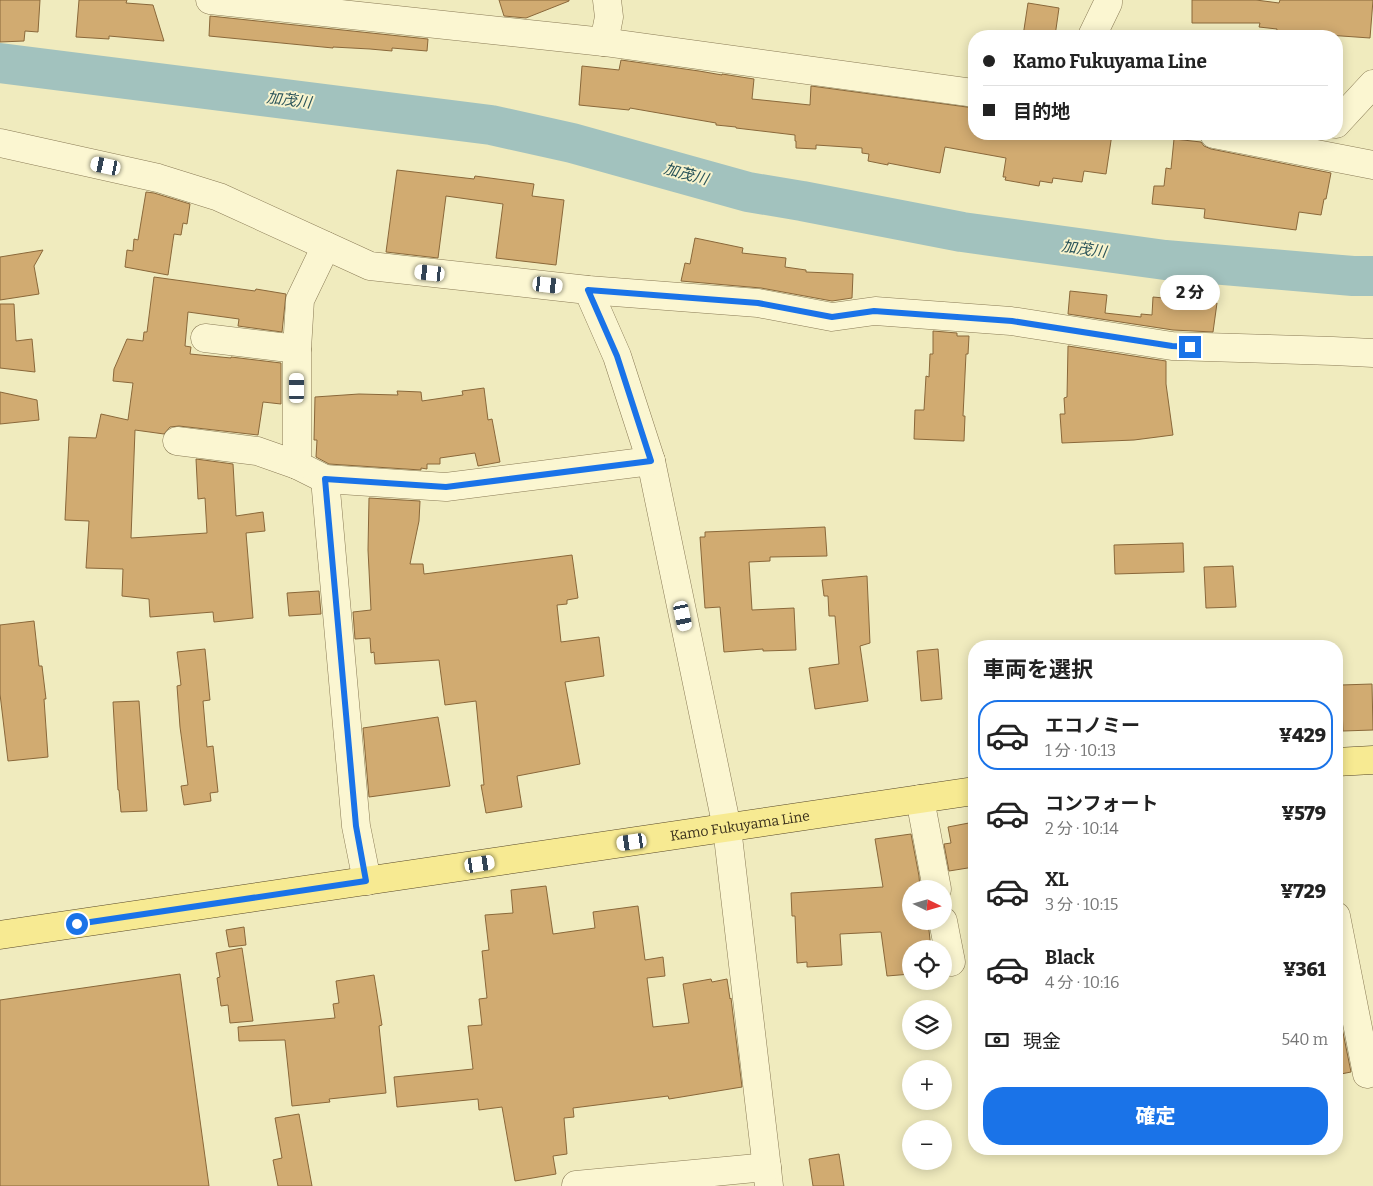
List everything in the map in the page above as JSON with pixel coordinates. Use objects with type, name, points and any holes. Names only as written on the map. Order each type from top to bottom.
[{"type":"main road","points":[[1343,762],[1373,760]]},
{"type":"main road","name":"Kamo Fukuyama Line","points":[[0,935],[968,792]]},
{"type":"street","points":[[210,0],[604,42],[968,92]]},
{"type":"street","points":[[604,42],[609,17],[607,0]]},
{"type":"street","points":[[1095,30],[1108,0]]},
{"type":"street","points":[[1343,116],[1373,84]]},
{"type":"street","points":[[1286,140],[1322,143],[1373,165]]},
{"type":"street","points":[[0,143],[158,178],[219,197],[370,266],[588,290],[758,303],[832,317],[874,311],[1012,321],[1172,346],[1373,353]]},
{"type":"street","points":[[297,465],[297,349],[300,300],[326,246]]},
{"type":"street","points":[[576,1185],[768,1176],[727,828],[651,461],[617,356],[588,290]]},
{"type":"street","points":[[205,338],[297,349]]},
{"type":"street","points":[[177,441],[257,450],[297,465],[325,479],[446,487],[651,461]]},
{"type":"street","points":[[325,479],[356,826],[366,881]]},
{"type":"street","points":[[920,799],[935,880]]},
{"type":"street","points":[[1343,952],[1367,1074]]},
{"type":"building","points":[[0,0],[40,0],[38,32],[25,31],[24,41],[0,42]]},
{"type":"building","points":[[79,0],[127,0],[126,3],[153,5],[164,41],[109,36],[109,39],[76,37]]},
{"type":"building","points":[[499,0],[569,1],[526,18],[504,16]]},
{"type":"building","points":[[1192,0],[1256,0],[1279,3],[1280,0],[1373,0],[1370,38],[1343,36],[1343,30],[1277,30],[1259,27],[1260,23],[1192,23]]},
{"type":"building","points":[[1028,3],[1059,8],[1056,30],[1024,30]]},
{"type":"building","points":[[210,16],[428,39],[427,51],[392,48],[392,51],[333,48],[209,36]]},
{"type":"building","points":[[621,60],[754,79],[752,99],[810,105],[811,86],[968,107],[968,140],[1111,140],[1106,174],[1084,171],[1082,182],[1053,178],[1052,183],[1040,181],[1039,186],[1005,180],[1006,177],[1003,177],[1006,158],[945,147],[940,173],[868,161],[869,154],[862,153],[862,148],[816,145],[816,149],[796,148],[795,135],[716,125],[716,123],[630,108],[629,110],[579,105],[582,66],[619,70]]},
{"type":"building","points":[[1174,140],[1183,140],[1201,142],[1204,146],[1211,149],[1331,173],[1321,215],[1299,212],[1296,230],[1204,218],[1205,209],[1152,204],[1154,186],[1164,186],[1166,168],[1171,169]]},
{"type":"building","points":[[397,170],[474,179],[475,176],[534,184],[532,196],[564,200],[556,265],[496,258],[503,204],[446,196],[438,258],[386,252]]},
{"type":"building","points":[[146,192],[190,204],[187,224],[183,223],[181,235],[174,234],[168,275],[125,267],[127,250],[133,251],[134,239],[138,240]]},
{"type":"building","points":[[695,238],[743,248],[742,253],[786,258],[785,267],[806,270],[806,272],[853,274],[852,298],[832,301],[761,288],[681,281],[685,263],[690,264]]},
{"type":"building","points":[[43,250],[34,266],[39,294],[0,300],[0,257]]},
{"type":"building","points":[[154,277],[286,294],[282,332],[238,326],[239,319],[188,312],[185,346],[191,347],[190,354],[281,363],[281,404],[263,402],[258,435],[179,426],[170,427],[164,434],[135,430],[131,538],[207,533],[205,498],[198,499],[196,459],[233,464],[236,516],[263,512],[265,531],[246,533],[253,618],[214,622],[213,612],[150,617],[149,599],[122,596],[123,569],[86,568],[89,521],[65,520],[69,437],[96,438],[101,414],[128,420],[133,383],[113,381],[114,369],[127,339],[143,341],[144,332],[147,332]]},
{"type":"building","points":[[1070,291],[1107,295],[1105,313],[1141,317],[1141,314],[1152,315],[1153,297],[1217,303],[1213,332],[1173,330],[1068,314]]},
{"type":"building","points":[[0,304],[14,304],[16,341],[32,339],[35,372],[0,368]]},
{"type":"building","points":[[933,331],[957,333],[957,336],[969,336],[968,354],[966,354],[963,416],[965,416],[964,441],[914,439],[915,410],[924,410],[926,376],[929,377],[930,354],[933,354]]},
{"type":"building","points":[[1068,346],[1166,361],[1166,384],[1173,435],[1134,440],[1062,443],[1060,414],[1065,414],[1064,398],[1067,397]]},
{"type":"building","points":[[484,388],[488,420],[492,419],[500,462],[478,466],[475,453],[440,458],[440,464],[427,464],[427,469],[421,468],[421,470],[329,464],[316,457],[317,440],[314,440],[315,397],[359,394],[398,395],[397,391],[421,392],[422,401],[463,395],[462,391]]},
{"type":"building","points":[[0,392],[37,400],[39,420],[0,424]]},
{"type":"building","points":[[369,498],[420,501],[419,521],[410,564],[423,564],[424,574],[572,555],[578,598],[567,600],[567,604],[557,605],[561,642],[599,637],[604,676],[565,682],[580,764],[517,776],[522,807],[486,813],[481,785],[484,785],[476,701],[445,705],[439,660],[375,664],[374,652],[371,653],[370,638],[355,639],[353,612],[371,610],[368,550]]},
{"type":"building","points":[[825,527],[827,556],[770,557],[770,561],[749,562],[752,610],[794,608],[796,650],[763,651],[763,649],[724,652],[720,607],[705,608],[700,537],[705,537],[705,532]]},
{"type":"building","points":[[1183,543],[1184,572],[1115,574],[1114,545]]},
{"type":"building","points":[[1233,566],[1236,607],[1206,608],[1204,567]]},
{"type":"building","points":[[867,576],[870,643],[860,646],[868,701],[815,709],[809,668],[839,664],[835,616],[829,616],[828,596],[824,596],[822,580]]},
{"type":"building","points":[[319,591],[321,614],[289,616],[287,593]]},
{"type":"building","points":[[34,621],[39,666],[42,666],[46,699],[44,699],[48,757],[8,761],[0,694],[0,625]]},
{"type":"building","points":[[205,649],[210,700],[203,701],[207,747],[213,746],[218,792],[210,793],[211,801],[184,805],[181,786],[188,785],[180,727],[177,686],[181,685],[177,652]]},
{"type":"building","points":[[938,649],[942,699],[921,701],[917,651]]},
{"type":"building","points":[[1372,684],[1373,730],[1343,731],[1343,685]]},
{"type":"building","points":[[139,701],[147,811],[121,812],[113,702]]},
{"type":"building","points":[[438,717],[450,786],[369,797],[363,728]]},
{"type":"building","points":[[968,823],[968,868],[949,871],[944,844],[951,843],[948,827]]},
{"type":"building","points":[[911,834],[919,880],[902,880],[902,930],[929,930],[930,940],[902,940],[902,975],[887,976],[881,932],[840,934],[842,965],[807,967],[807,962],[797,963],[795,916],[792,916],[791,893],[883,887],[875,839]]},
{"type":"building","points":[[546,886],[553,934],[595,928],[593,912],[638,906],[645,960],[663,957],[665,976],[647,978],[653,1027],[689,1023],[683,984],[711,979],[712,982],[727,979],[742,1087],[669,1099],[668,1096],[573,1108],[574,1117],[564,1118],[567,1154],[553,1156],[556,1174],[515,1181],[502,1107],[479,1110],[478,1099],[397,1107],[394,1077],[473,1069],[468,1026],[482,1025],[479,999],[487,998],[482,951],[489,950],[485,915],[513,913],[511,890]]},
{"type":"building","points":[[244,927],[246,945],[229,947],[226,930]]},
{"type":"building","points":[[242,948],[253,1021],[230,1023],[228,1005],[221,1006],[217,978],[220,977],[216,953]]},
{"type":"building","points":[[180,974],[209,1186],[0,1186],[0,1000]]},
{"type":"building","points":[[374,975],[382,1025],[379,1026],[386,1093],[329,1099],[330,1102],[292,1106],[285,1040],[239,1041],[238,1027],[335,1018],[333,1004],[339,1003],[336,981]]},
{"type":"building","points":[[1343,1033],[1351,1072],[1343,1074]]},
{"type":"building","points":[[299,1114],[312,1186],[278,1186],[273,1160],[282,1158],[275,1118]]},
{"type":"building","points":[[839,1154],[844,1186],[813,1186],[809,1159]]},
{"type":"waterway","name":"加茂川","points":[[0,63],[491,125],[572,143],[748,192],[962,232],[1165,260],[1353,276],[1373,276]]},
{"type":"route","points":[[77,924],[366,881],[356,826],[325,479],[446,487],[651,461],[617,356],[588,290],[758,303],[832,317],[874,311],[1012,321],[1172,346],[1190,347]]}]
